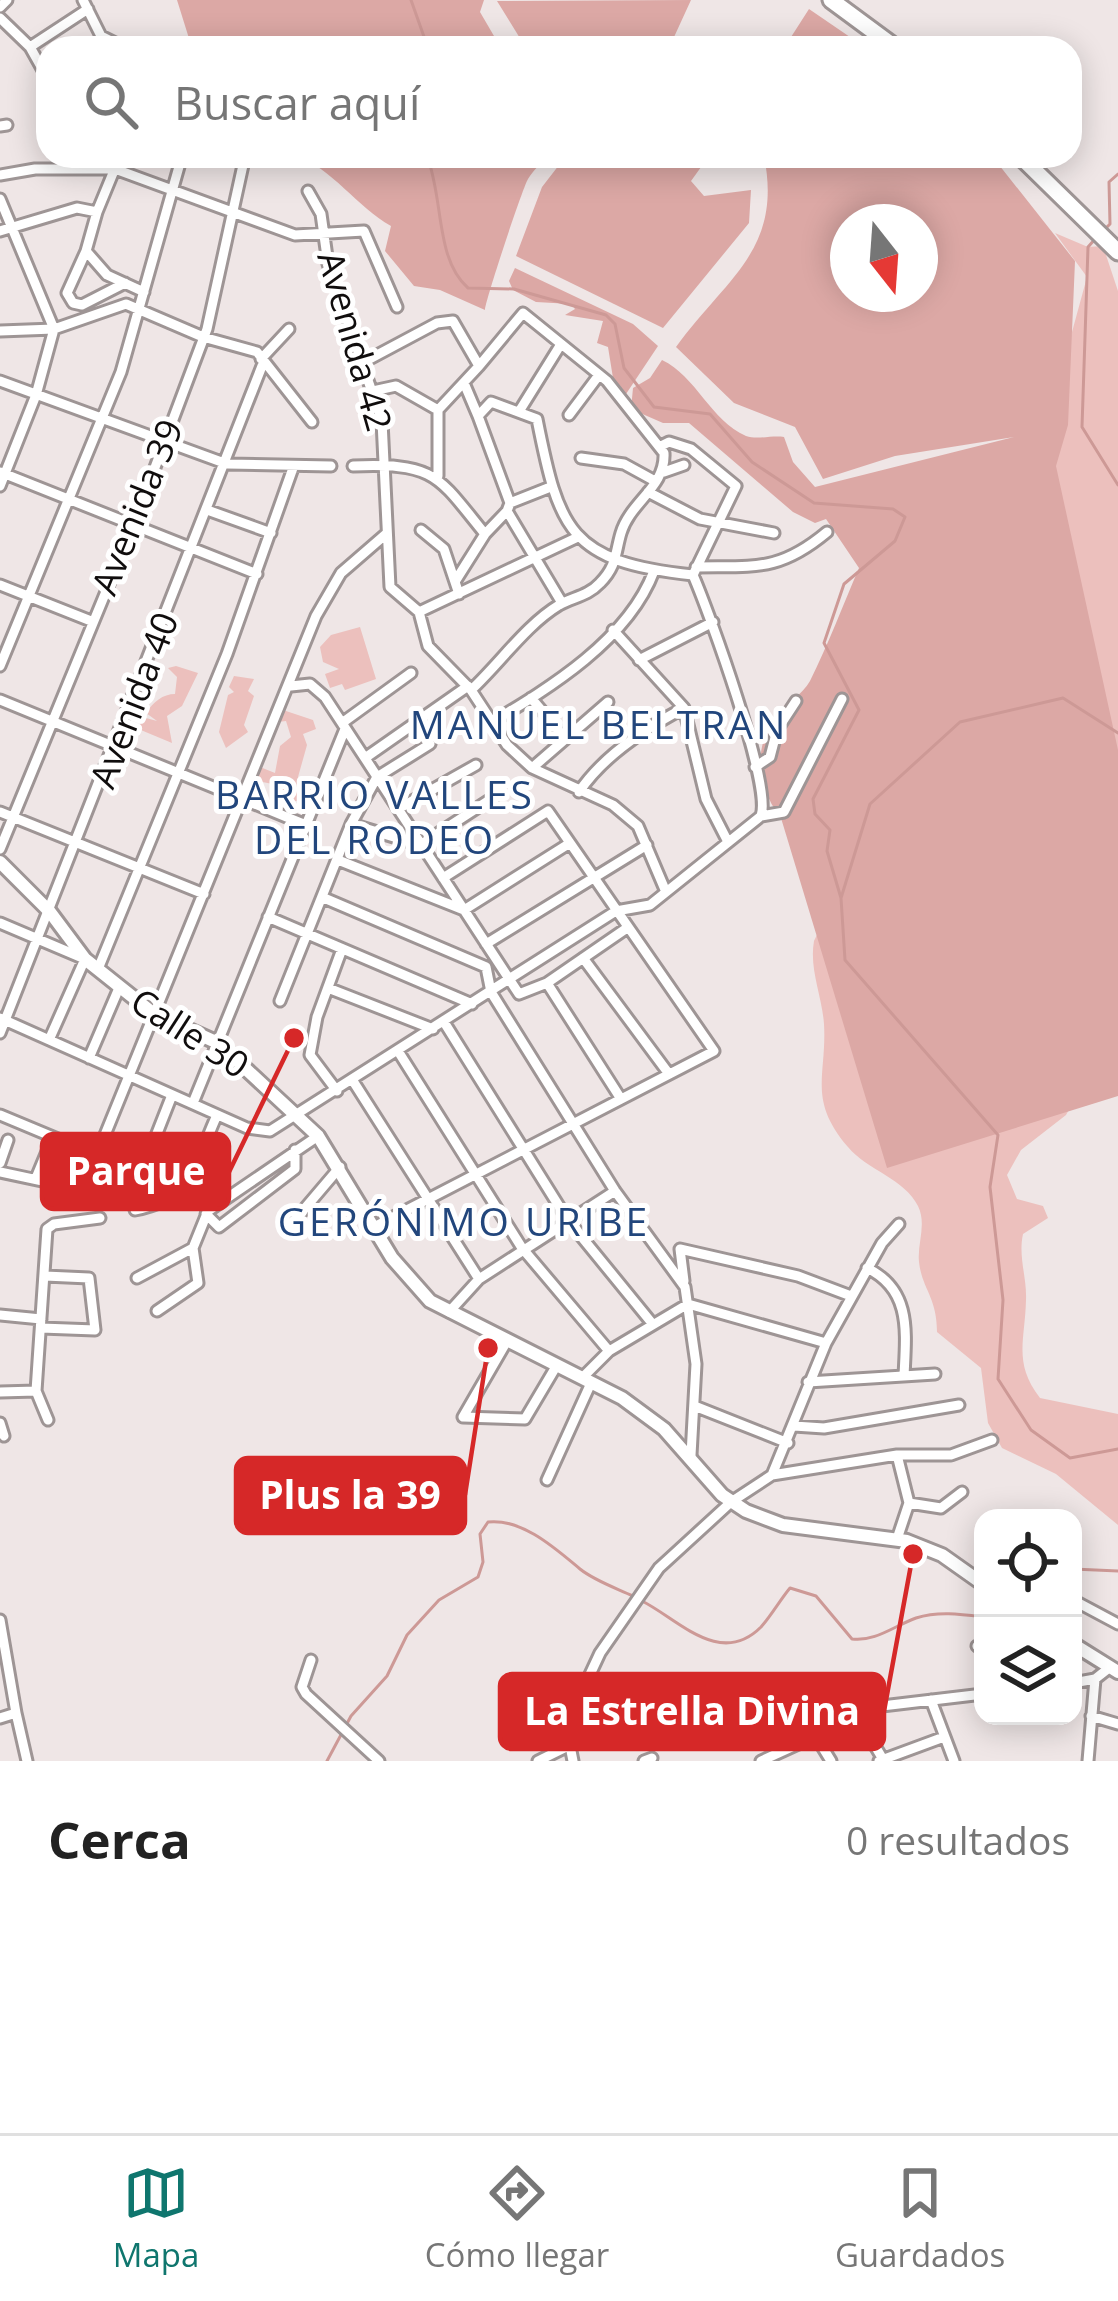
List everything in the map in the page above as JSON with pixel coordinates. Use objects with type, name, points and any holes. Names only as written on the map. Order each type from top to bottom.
[{"type":"highway","points":[[831,0],[880,36]]},
{"type":"highway","points":[[1033,168],[1117,251]]},
{"type":"main road","name":"Calle 30","points":[[0,862],[50,912],[85,959],[154,1014],[218,1042],[318,1136],[411,1282],[449,1312],[587,1380],[664,1429],[731,1502]]},
{"type":"main road","points":[[731,1502],[783,1525],[897,1539],[942,1555],[974,1578]]},
{"type":"main road","points":[[1082,1650],[1113,1670]]},
{"type":"street","points":[[0,7],[7,0]]},
{"type":"street","points":[[45,36],[86,4],[104,36]]},
{"type":"street","points":[[0,18],[36,56]]},
{"type":"street","points":[[31,47],[36,43]]},
{"type":"street","points":[[0,666],[121,372],[178,168]]},
{"type":"street","name":"Avenida 39","points":[[0,849],[134,526],[203,338],[237,211],[243,168]]},
{"type":"street","name":"Avenida 42","points":[[0,175],[35,169],[116,169],[173,186],[237,211],[257,224],[295,235],[325,235],[328,264],[373,391],[387,464],[390,587],[419,613],[428,646],[470,688],[489,724],[532,768],[613,805],[638,826],[647,845]]},
{"type":"street","points":[[116,169],[67,293],[73,303],[82,305],[125,283]]},
{"type":"street","points":[[308,191],[321,214],[325,235],[364,231],[397,307]]},
{"type":"street","points":[[0,199],[54,328],[36,394],[0,486]]},
{"type":"street","points":[[0,231],[77,208],[97,212]]},
{"type":"street","points":[[86,251],[107,275],[145,292]]},
{"type":"street","points":[[375,293],[389,287]]},
{"type":"street","points":[[0,331],[54,328],[114,305],[138,310],[203,338],[256,352],[312,422]]},
{"type":"street","points":[[438,476],[438,410],[523,313],[599,375],[661,446],[659,477]]},
{"type":"street","points":[[362,363],[437,323],[453,321],[478,366]]},
{"type":"street","points":[[262,363],[289,329]]},
{"type":"street","points":[[520,410],[561,344]]},
{"type":"street","name":"Avenida 40","points":[[0,1033],[210,511],[262,363]]},
{"type":"street","points":[[569,415],[599,375]]},
{"type":"street","points":[[0,381],[226,464],[331,466]]},
{"type":"street","points":[[464,382],[508,507],[532,561],[562,603]]},
{"type":"street","points":[[373,391],[396,386],[438,410]]},
{"type":"street","points":[[478,416],[491,402],[536,419],[548,488],[565,524],[578,537],[654,571],[768,567],[793,560],[827,532]]},
{"type":"street","points":[[661,446],[669,442],[692,449],[734,482],[736,490],[695,571],[755,767],[764,802],[760,816]]},
{"type":"street","points":[[581,458],[624,464],[659,477]]},
{"type":"street","points":[[353,466],[387,464],[438,476],[485,534]]},
{"type":"street","points":[[365,758],[470,688],[562,603],[597,587],[618,558],[621,530],[648,492],[659,477],[684,465]]},
{"type":"street","points":[[98,970],[180,773],[293,468]]},
{"type":"street","points":[[3,472],[257,574]]},
{"type":"street","points":[[456,580],[508,507],[548,488]]},
{"type":"street","points":[[648,492],[676,510],[774,533]]},
{"type":"street","points":[[210,511],[271,533]]},
{"type":"street","points":[[421,530],[444,549],[459,594]]},
{"type":"street","points":[[8,1140],[1,1169],[75,1188],[85,1184],[316,616],[340,573],[386,534]]},
{"type":"street","points":[[419,613],[578,537]]},
{"type":"street","points":[[489,724],[568,674],[641,605],[654,571]]},
{"type":"street","points":[[0,585],[91,621]]},
{"type":"street","points":[[639,660],[713,622]]},
{"type":"street","points":[[613,630],[684,708],[706,799],[727,840]]},
{"type":"street","points":[[193,1103],[344,726],[411,673]]},
{"type":"street","points":[[291,686],[314,687],[344,726],[524,995],[627,928]]},
{"type":"street","points":[[531,698],[565,738]]},
{"type":"street","points":[[3,1020],[260,1132],[297,1116],[616,911],[650,905],[760,816],[790,807],[842,699]]},
{"type":"street","points":[[0,700],[306,825]]},
{"type":"street","points":[[755,767],[770,757],[777,730],[796,701]]},
{"type":"street","points":[[532,768],[608,702]]},
{"type":"street","points":[[579,792],[591,776],[655,723],[684,708]]},
{"type":"street","points":[[280,1001],[351,824],[377,777],[430,744]]},
{"type":"street","points":[[398,809],[476,765]]},
{"type":"street","points":[[351,824],[420,845],[494,797]]},
{"type":"street","points":[[374,1227],[714,1051],[548,811],[443,878]]},
{"type":"street","points":[[0,812],[204,894]]},
{"type":"street","points":[[464,910],[570,843]]},
{"type":"street","points":[[486,944],[647,845],[666,892]]},
{"type":"street","points":[[338,860],[464,910]]},
{"type":"street","points":[[324,898],[486,967],[491,992],[615,1191],[685,1287]]},
{"type":"street","points":[[268,917],[472,1004]]},
{"type":"street","name":"Calle 30","points":[[0,923],[85,959]]},
{"type":"street","points":[[337,1091],[313,1064],[317,1017],[342,949]]},
{"type":"street","points":[[549,955],[561,973]]},
{"type":"street","points":[[583,958],[669,1074]]},
{"type":"street","points":[[49,1040],[85,959]]},
{"type":"street","points":[[547,983],[621,1099]]},
{"type":"street","points":[[89,1058],[119,988]]},
{"type":"street","points":[[328,988],[433,1029]]},
{"type":"street","points":[[444,1022],[567,1219],[651,1322]]},
{"type":"street","points":[[398,1051],[522,1248],[609,1351]]},
{"type":"street","points":[[353,1081],[479,1279]]},
{"type":"street","points":[[0,1114],[97,1157],[143,1169],[172,1094]]},
{"type":"street","points":[[135,1210],[158,1205],[183,1190],[217,1115]]},
{"type":"street","points":[[157,1311],[198,1283],[193,1248],[206,1214],[318,1136]]},
{"type":"street","points":[[36,1178],[53,1137]]},
{"type":"street","points":[[206,1214],[219,1227],[246,1209],[296,1169],[295,1150]]},
{"type":"street","points":[[289,1227],[340,1167]]},
{"type":"street","points":[[449,1312],[479,1279],[615,1191]]},
{"type":"street","points":[[48,1420],[36,1391],[50,1225],[100,1218]]},
{"type":"street","points":[[772,1475],[826,1343],[867,1268],[899,1224]]},
{"type":"street","points":[[137,1278],[193,1248]]},
{"type":"street","points":[[691,1455],[697,1407],[680,1249],[798,1276],[851,1296]]},
{"type":"street","points":[[867,1268],[888,1279],[901,1298],[907,1330],[904,1376]]},
{"type":"street","points":[[0,1315],[95,1330],[89,1278],[45,1276]]},
{"type":"street","points":[[547,1480],[587,1380],[609,1351],[651,1322],[688,1304],[826,1343]]},
{"type":"street","points":[[507,1341],[463,1417],[525,1419],[557,1365]]},
{"type":"street","points":[[808,1382],[934,1374]]},
{"type":"street","points":[[0,1392],[36,1391]]},
{"type":"street","points":[[794,1426],[824,1428],[959,1405]]},
{"type":"street","points":[[697,1407],[788,1443]]},
{"type":"street","points":[[0,1423],[4,1436]]},
{"type":"street","points":[[573,1761],[566,1747],[569,1717],[628,1609],[651,1577],[731,1502],[772,1475],[897,1455],[951,1455],[992,1440]]},
{"type":"street","points":[[897,1455],[910,1503],[897,1539]]},
{"type":"street","points":[[910,1503],[941,1508],[962,1492]]},
{"type":"street","points":[[1082,1605],[1118,1624]]},
{"type":"street","points":[[0,1620],[27,1761]]},
{"type":"street","points":[[311,1660],[302,1687],[305,1694],[366,1757],[379,1761]]},
{"type":"street","points":[[1082,1681],[1113,1670]]},
{"type":"street","points":[[1088,1761],[1095,1679]]},
{"type":"street","points":[[761,1761],[856,1714],[974,1695]]},
{"type":"street","points":[[931,1700],[954,1761]]},
{"type":"street","points":[[538,1761],[643,1709],[658,1717]]},
{"type":"street","points":[[0,1718],[16,1713]]},
{"type":"street","points":[[856,1714],[882,1760],[944,1737]]},
{"type":"street","points":[[1091,1716],[1118,1724]]},
{"type":"street","points":[[815,1736],[831,1761]]},
{"type":"shaded area","points":[[177,0],[484,0],[480,12],[494,36],[188,36]]},
{"type":"shaded area","points":[[691,0],[674,36],[519,36],[497,1]]},
{"type":"shaded area","points":[[809,9],[848,36],[792,36]]},
{"type":"shaded area","points":[[537,168],[525,187],[485,310],[440,290],[414,286],[385,251],[391,226],[321,169]]},
{"type":"shaded area","points":[[557,168],[700,168],[691,181],[704,196],[751,190],[749,223],[663,328],[516,256],[542,187]]},
{"type":"shaded area","points":[[766,168],[1001,168],[1075,261],[1068,425],[1056,466],[1118,750],[1118,1096],[887,1168],[781,818],[767,794],[761,767],[769,727],[810,681],[859,568],[826,519],[815,523],[793,512],[689,423],[663,423],[631,409],[633,388],[650,378],[662,360],[685,377],[734,429],[750,437],[784,437],[793,462],[815,487],[1014,437],[895,456],[823,479],[795,427],[734,403],[676,347],[758,240],[768,188]]},
{"type":"shaded area","points":[[1055,233],[1088,247],[1103,246],[1118,291],[1118,931],[1094,1065],[1066,1115],[1021,1150],[1007,1175],[1017,1199],[1043,1206],[1048,1218],[1023,1234],[1026,1374],[1040,1398],[1118,1414],[1118,1525],[1056,1474],[1002,1448],[988,1423],[981,1368],[937,1332],[919,1262],[922,1220],[918,1206],[904,1189],[848,1147],[827,1115],[822,1087],[824,1024],[813,962],[814,941],[1030,486],[1087,277]]},
{"type":"shaded area","points":[[515,268],[633,324],[658,346],[624,397],[613,378],[608,347],[597,343],[603,321],[565,315],[575,309],[571,304],[536,302],[513,290],[509,281]]},
{"type":"shaded area","points":[[360,627],[376,679],[345,690],[342,684],[330,688],[325,674],[339,669],[323,662],[320,647],[331,635]]},
{"type":"shaded area","points":[[168,668],[198,673],[182,706],[167,716],[172,743],[136,728],[146,718],[157,721],[146,713],[159,699],[175,694],[177,677]]},
{"type":"shaded area","points":[[234,676],[254,679],[248,691],[254,696],[244,725],[248,732],[226,748],[219,732],[228,695],[234,692],[229,687]]},
{"type":"shaded area","points":[[283,710],[313,720],[316,729],[303,734],[307,745],[298,777],[313,795],[308,802],[284,800],[278,785],[257,781],[260,767],[275,773],[280,746],[291,737],[286,721],[278,722]]},
{"type":"waterway","points":[[411,0],[424,36]]},
{"type":"waterway","points":[[431,168],[445,245],[457,276],[468,288],[514,289],[606,315],[615,324],[624,368],[654,407],[710,414],[752,462],[814,503],[893,509],[905,517],[895,541],[844,584],[824,643],[859,710],[813,799],[815,814],[830,830],[827,851],[841,898]]},
{"type":"waterway","points":[[1103,231],[1110,224],[1109,182],[1118,174]]},
{"type":"waterway","points":[[1096,238],[1088,247],[1082,427],[1118,485]]},
{"type":"waterway","points":[[1118,733],[1063,698],[960,722],[870,804],[841,898],[845,960],[998,1135],[990,1187],[1003,1300],[998,1379],[1031,1430],[1070,1458],[1118,1449]]},
{"type":"waterway","points":[[327,1761],[351,1716],[387,1676],[407,1635],[439,1600],[478,1577],[483,1562],[480,1534],[488,1522],[526,1530],[586,1573],[633,1596]]},
{"type":"waterway","points":[[1082,1569],[1118,1571]]},
{"type":"waterway","points":[[642,1601],[700,1636],[730,1643],[761,1627],[790,1588],[816,1596],[852,1639],[877,1636],[924,1616],[974,1616]]},
{"type":"place","name":"Parque","points":[[294,1038]]},
{"type":"place","name":"Plus la 39","points":[[488,1348]]},
{"type":"place","name":"La Estrella Divina","points":[[913,1554]]},
{"type":"district","name":"MANUEL BELTRAN","points":[[599,725]]},
{"type":"district","name":"BARRIO VALLES DEL RODEO","points":[[375,818]]},
{"type":"district","name":"GERÓNIMO URIBE","points":[[464,1222]]}]
